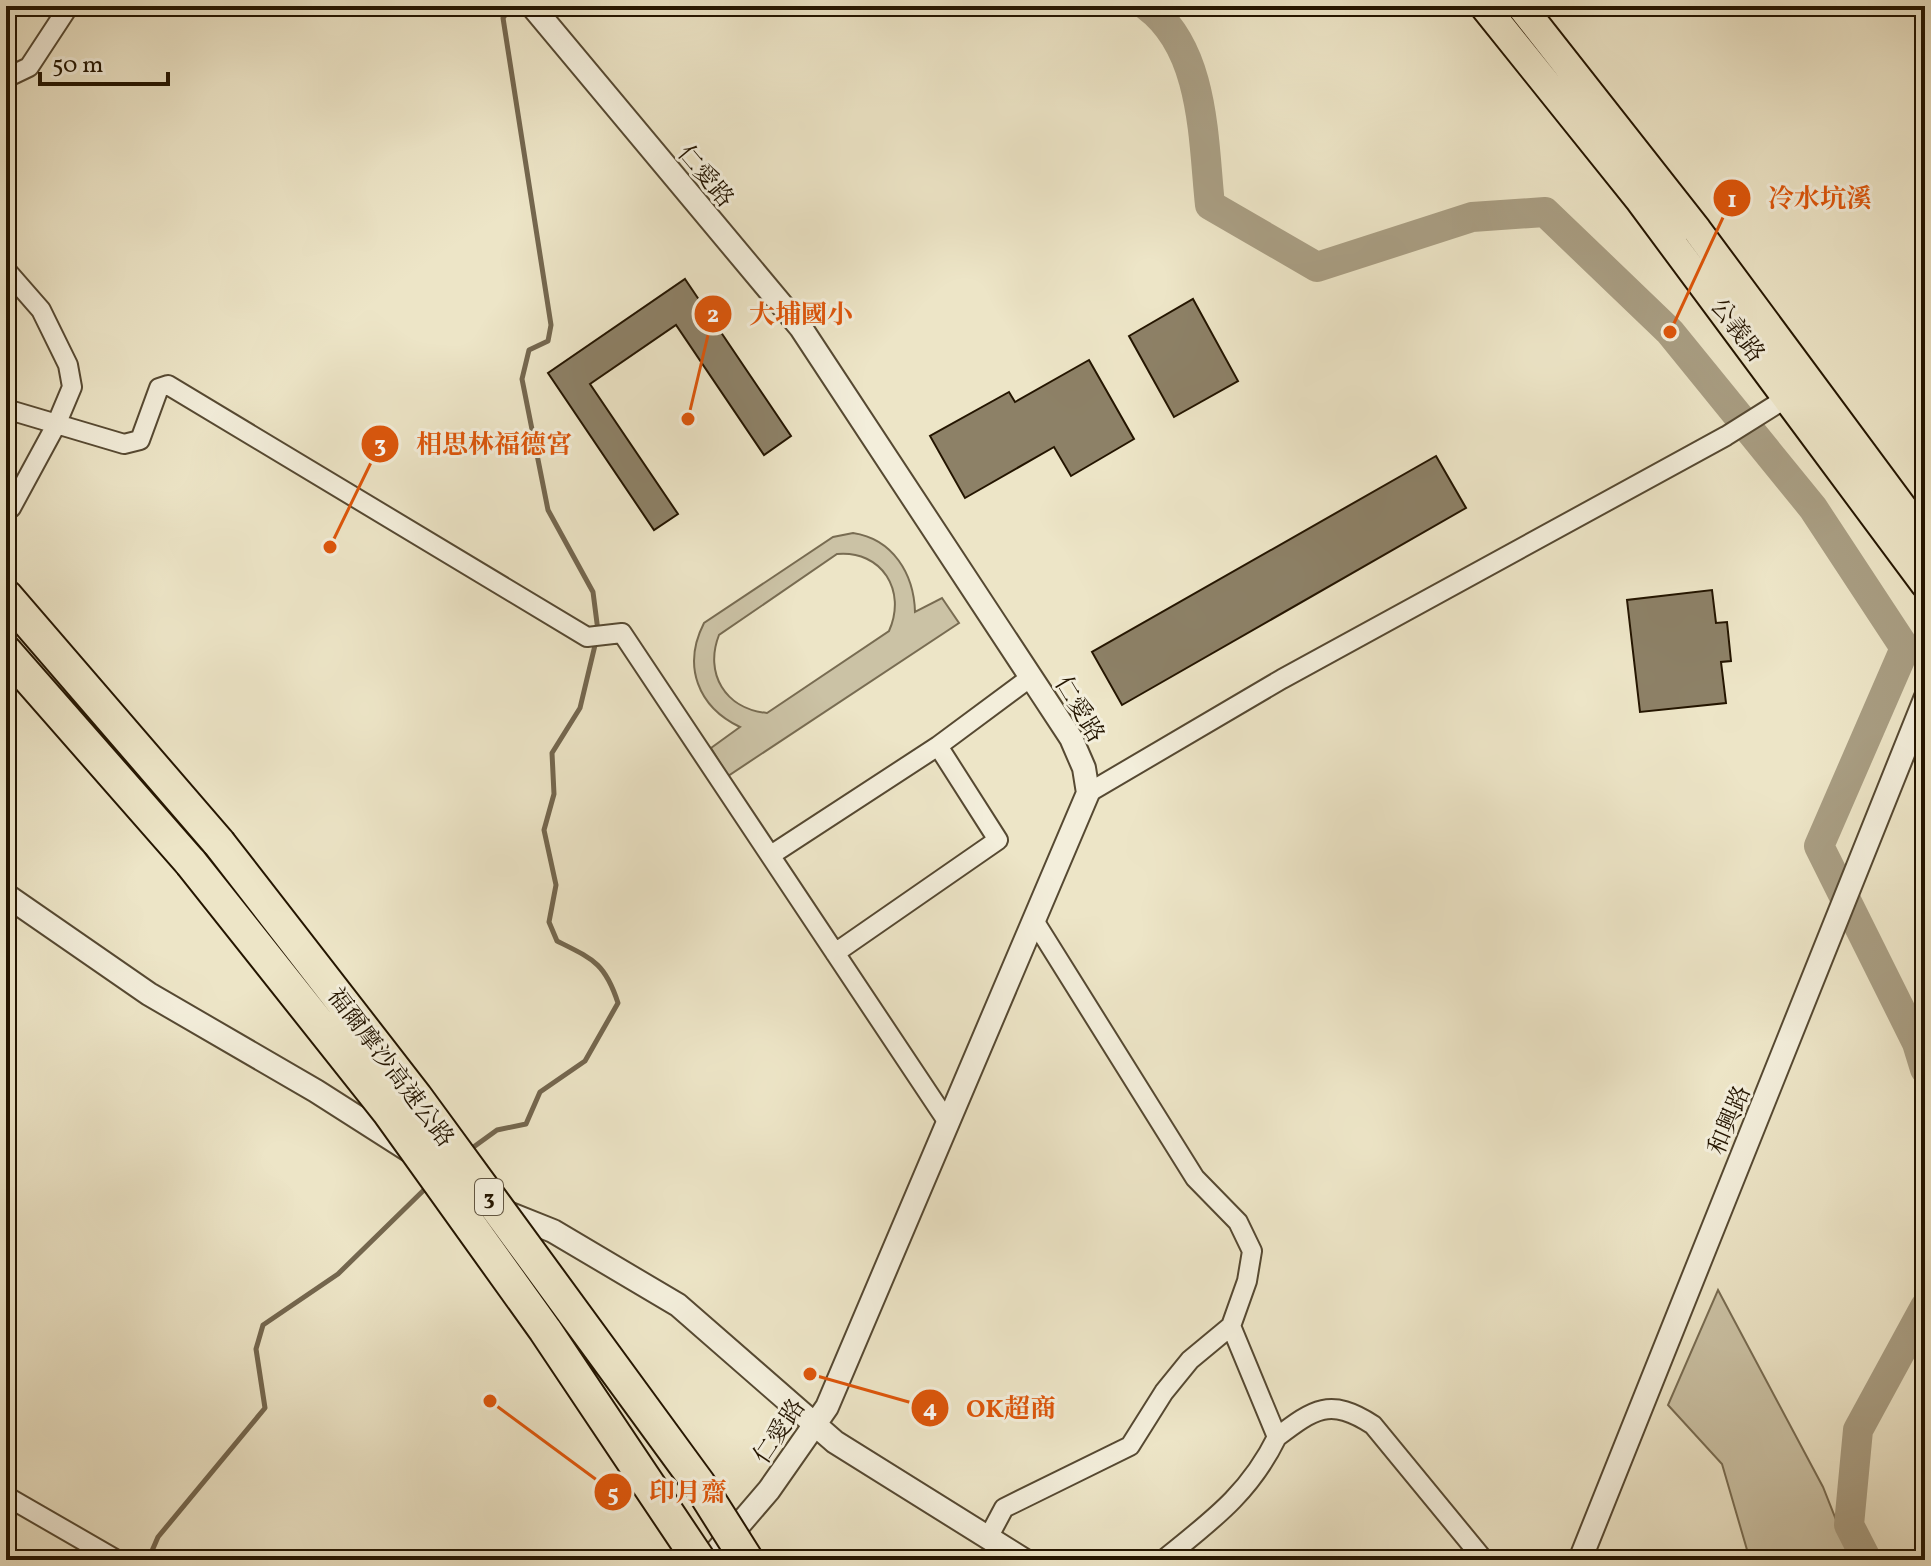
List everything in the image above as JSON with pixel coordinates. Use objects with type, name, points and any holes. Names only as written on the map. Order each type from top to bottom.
[{"type":"highway","name":"福爾摩沙高速公路","points":[[6,596],[219,843],[416,1097],[699,1484],[747,1560]]},
{"type":"highway","name":"福爾摩沙高速公路","points":[[6,652],[191,863],[388,1111],[545,1330],[699,1560]]},
{"type":"main road","name":"公義路","points":[[1484,6],[1639,199],[1790,396],[1925,538]]},
{"type":"main road","name":"公義路","points":[[1521,6],[1790,396],[1925,584]]},
{"type":"street","points":[[6,78],[29,67],[69,6]]},
{"type":"street","name":"仁愛路","points":[[532,6],[548,29],[801,328],[1071,738],[1084,768],[1088,793],[949,1124],[816,1425],[769,1490],[709,1560]]},
{"type":"street","points":[[6,270],[41,310],[68,365],[72,387],[56,425],[11,508]]},
{"type":"street","points":[[6,409],[135,444],[140,440],[159,388],[168,385],[587,637],[622,633],[949,1124]]},
{"type":"street","points":[[1088,793],[1282,679],[1726,436],[1790,396]]},
{"type":"street","points":[[771,855],[938,746],[1031,677]]},
{"type":"street","name":"和興路","points":[[1580,1560],[1925,699]]},
{"type":"street","points":[[835,953],[998,840],[938,746]]},
{"type":"street","points":[[6,895],[149,994],[316,1091],[511,1217],[553,1231],[678,1305],[835,1442],[1024,1560]]},
{"type":"street","points":[[988,1538],[1004,1508],[1130,1446],[1164,1392],[1190,1360],[1231,1326],[1247,1281],[1252,1251],[1238,1222],[1195,1178],[1035,922]]},
{"type":"street","points":[[1231,1326],[1277,1437]]},
{"type":"street","points":[[1163,1560],[1233,1503],[1263,1466],[1277,1437],[1311,1411],[1331,1408],[1353,1412],[1373,1425],[1484,1560]]},
{"type":"street","points":[[6,1496],[117,1560]]},
{"type":"shaded area","points":[[853,533],[879,543],[899,560],[911,584],[915,612],[942,598],[959,623],[728,776],[711,748],[740,727],[714,708],[698,684],[694,655],[704,623],[833,537]],"holes":[[[837,554],[867,559],[887,576],[895,602],[889,631],[767,713],[752,710],[729,697],[714,663],[719,635]]]},
{"type":"shaded area","points":[[1718,1290],[1823,1487],[1852,1560],[1750,1560],[1722,1464],[1668,1405]]},
{"type":"building","points":[[685,279],[791,436],[764,455],[676,325],[590,384],[678,514],[654,530],[548,373]]},
{"type":"building","points":[[1193,299],[1238,381],[1174,417],[1129,336]]},
{"type":"building","points":[[1089,360],[1134,439],[1071,476],[1054,447],[965,498],[930,436],[1009,392],[1015,402]]},
{"type":"building","points":[[1436,456],[1466,508],[1122,705],[1092,652]]},
{"type":"building","points":[[1712,590],[1716,623],[1727,622],[1731,661],[1721,662],[1726,703],[1640,712],[1627,600]]},
{"type":"waterway","points":[[512,6],[503,18],[551,325],[548,341],[529,350],[522,379],[548,510],[593,592],[598,631]]},
{"type":"waterway","points":[[1147,6],[1166,24],[1191,70],[1202,124],[1210,205],[1317,267],[1472,217],[1545,212],[1670,332],[1813,508],[1905,648],[1819,846],[1917,1043],[1925,1069]]},
{"type":"waterway","points":[[468,1151],[497,1130],[526,1124],[540,1092],[585,1061],[618,1003],[602,971],[589,958],[557,941],[549,922],[556,885],[544,830],[554,794],[552,753],[580,708],[596,641]]},
{"type":"waterway","points":[[148,1560],[158,1537],[265,1408],[256,1349],[263,1325],[338,1274],[429,1185]]},
{"type":"waterway","points":[[1867,1560],[1849,1525],[1858,1430],[1925,1307]]},
{"type":"place","name":"冷水坑溪","points":[[1670,332]]},
{"type":"place","name":"大埔國小","points":[[688,419]]},
{"type":"place","name":"相思林福德宮","points":[[330,547]]},
{"type":"place","name":"OK超商","points":[[810,1374]]},
{"type":"place","name":"印月齋","points":[[490,1401]]}]
